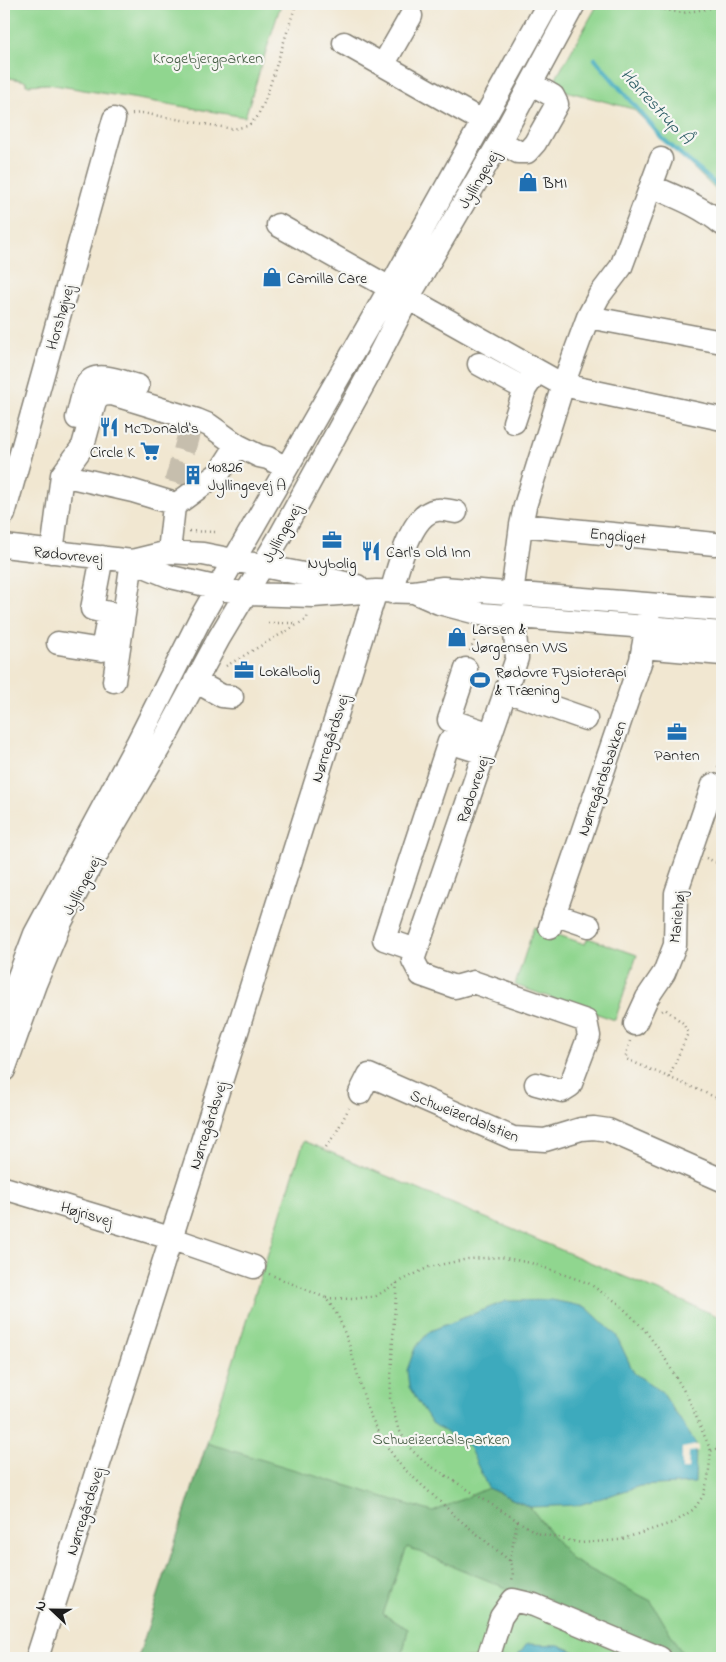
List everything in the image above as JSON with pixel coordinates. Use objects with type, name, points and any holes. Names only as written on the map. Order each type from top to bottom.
[{"type":"street","name":"Jyllingevej","points":[[4,1070],[35,984],[60,924],[95,857],[166,736],[219,638],[263,566],[368,376],[399,293],[482,121],[548,4]]},
{"type":"street","name":"Jyllingevej","points":[[4,1016],[35,934],[138,742],[200,619],[286,468],[500,141],[574,4]]},
{"type":"street","points":[[383,65],[411,16]]},
{"type":"street","points":[[344,43],[482,121]]},
{"type":"street","points":[[500,141],[518,152],[527,152],[535,143],[557,104],[553,96],[532,84]]},
{"type":"street","name":"Horshøjvej","points":[[4,514],[114,119]]},
{"type":"street","points":[[512,605],[525,506],[563,385],[588,317],[599,296],[621,267],[661,159]]},
{"type":"street","points":[[651,186],[692,203],[722,224]]},
{"type":"street","points":[[278,224],[399,293],[531,380]]},
{"type":"street","points":[[588,317],[722,342]]},
{"type":"street","points":[[479,364],[531,380],[563,385],[722,419]]},
{"type":"street","points":[[52,552],[62,475],[86,385],[90,381],[97,376],[167,395],[193,410],[192,422]]},
{"type":"street","points":[[514,422],[531,380]]},
{"type":"street","points":[[62,475],[83,446],[95,402],[104,394],[112,394],[192,422],[209,425],[237,445],[286,468]]},
{"type":"street","points":[[62,475],[133,491],[172,497],[219,473],[237,445]]},
{"type":"street","points":[[169,552],[172,529],[172,497]]},
{"type":"street","name":"Nørregårdsvej","points":[[36,1658],[232,1047],[383,591],[412,532],[424,516],[436,510],[456,512]]},
{"type":"street","name":"Engdiget","points":[[521,525],[714,544]]},
{"type":"street","name":"Rødovrevej","points":[[4,546],[132,560],[171,577],[246,594],[313,596],[383,591],[414,592],[439,603],[482,614],[512,605],[650,605],[722,610]]},
{"type":"street","name":"Rødovrevej","points":[[132,560],[169,552],[202,554],[383,591]]},
{"type":"street","points":[[58,643],[102,650],[109,612],[92,609],[102,557]]},
{"type":"street","points":[[114,681],[132,560]]},
{"type":"street","name":"Rødovrevej","points":[[512,605],[645,637],[722,637]]},
{"type":"street","name":"Rødovrevej","points":[[415,955],[517,658],[512,605]]},
{"type":"street","name":"Nørregårdsbakken","points":[[589,926],[552,921],[641,660],[650,605]]},
{"type":"street","points":[[468,662],[449,720],[488,744]]},
{"type":"street","points":[[195,681],[222,696],[232,697]]},
{"type":"street","points":[[506,691],[586,719]]},
{"type":"street","points":[[488,744],[449,742],[384,939],[415,955],[421,975],[455,987],[473,982],[586,1021],[589,1036],[570,1086],[562,1091],[536,1084]]},
{"type":"street","name":"Mariehøj","points":[[635,1024],[646,998],[664,973],[675,944],[676,893],[713,785],[722,789]]},
{"type":"street","name":"Schweizerdalstien","points":[[360,1093],[369,1075],[513,1138],[545,1140],[581,1129],[608,1130],[722,1180]]},
{"type":"street","name":"Højrisvej","points":[[4,1188],[170,1238],[254,1267]]},
{"type":"street","points":[[488,1658],[501,1617],[513,1600],[534,1605],[660,1658]]},
{"type":"path","points":[[114,119],[129,114],[142,113],[234,129],[248,126],[257,117],[265,101],[296,4]]},
{"type":"path","points":[[630,4],[683,13],[722,6]]},
{"type":"path","points":[[172,529],[215,532]]},
{"type":"path","points":[[226,666],[306,619],[313,596]]},
{"type":"path","points":[[268,623],[299,623]]},
{"type":"path","points":[[468,662],[477,632],[487,632]]},
{"type":"path","points":[[669,1077],[688,1033],[682,1023],[665,1009],[648,1020],[635,1024],[626,1059],[722,1100]]},
{"type":"path","points":[[326,1146],[336,1133],[347,1110],[360,1093]]},
{"type":"path","points":[[254,1267],[326,1298],[353,1300],[376,1296],[397,1283],[429,1267],[468,1259],[501,1257],[531,1263],[588,1283],[618,1303],[644,1329],[663,1354],[688,1398],[711,1450],[708,1479],[703,1496],[694,1509],[675,1522],[619,1540],[580,1544],[537,1534],[424,1462],[409,1447],[398,1428],[390,1398],[397,1283]]},
{"type":"path","points":[[326,1298],[338,1316],[347,1337],[368,1411],[385,1444],[401,1466],[461,1521],[510,1561]]},
{"type":"path","points":[[711,1450],[722,1447]]},
{"type":"path","points":[[513,1600],[513,1572],[510,1561],[517,1522]]},
{"type":"green space","name":"Krogebjergparken","points":[[4,4],[281,4],[245,117],[48,84],[26,85],[26,81],[4,77]]},
{"type":"green space","points":[[598,4],[722,4],[722,196],[633,109],[551,87]]},
{"type":"green space","points":[[534,927],[585,944],[588,938],[637,955],[615,1020],[515,985]]},
{"type":"green space","name":"Schweizerdalsparken","points":[[304,1141],[722,1318],[722,1658],[138,1658]]},
{"type":"green space","points":[[207,1443],[433,1512],[488,1488],[530,1507],[572,1560],[651,1601],[685,1658],[644,1658],[627,1638],[407,1547],[383,1614],[408,1629],[402,1658],[138,1658]]},
{"type":"water","points":[[552,1300],[586,1307],[616,1335],[634,1373],[662,1392],[696,1444],[695,1483],[640,1486],[579,1505],[530,1507],[488,1488],[469,1447],[432,1423],[409,1387],[407,1370],[415,1348],[430,1331],[506,1301]]},
{"type":"water","points":[[527,1644],[559,1645],[589,1658],[516,1658]]},
{"type":"pier","points":[[698,1445],[698,1451],[689,1452],[688,1469],[682,1469],[682,1448]]},
{"type":"waterway","name":"Harrestrup Å","points":[[595,59],[663,139],[722,190]]},
{"type":"tunnel","points":[[175,483],[191,426]]},
{"type":"place","name":"BMI","points":[[528,182]]},
{"type":"place","name":"Camilla Care","points":[[272,277]]},
{"type":"place","name":"McDonald's","points":[[109,427]]},
{"type":"place","name":"Circle K","points":[[150,451]]},
{"type":"place","name":"40826 Jyllingevej A","points":[[193,475]]},
{"type":"place","name":"Nybolig","points":[[332,540]]},
{"type":"place","name":"Carl's Old Inn","points":[[371,551]]},
{"type":"place","name":"Larsen & Jørgensen VVS","points":[[457,637]]},
{"type":"place","name":"Lokalbolig","points":[[244,670]]},
{"type":"place","name":"Rødovre Fysioterapi & Træning","points":[[480,680]]},
{"type":"place","name":"Panten","points":[[677,732]]}]
